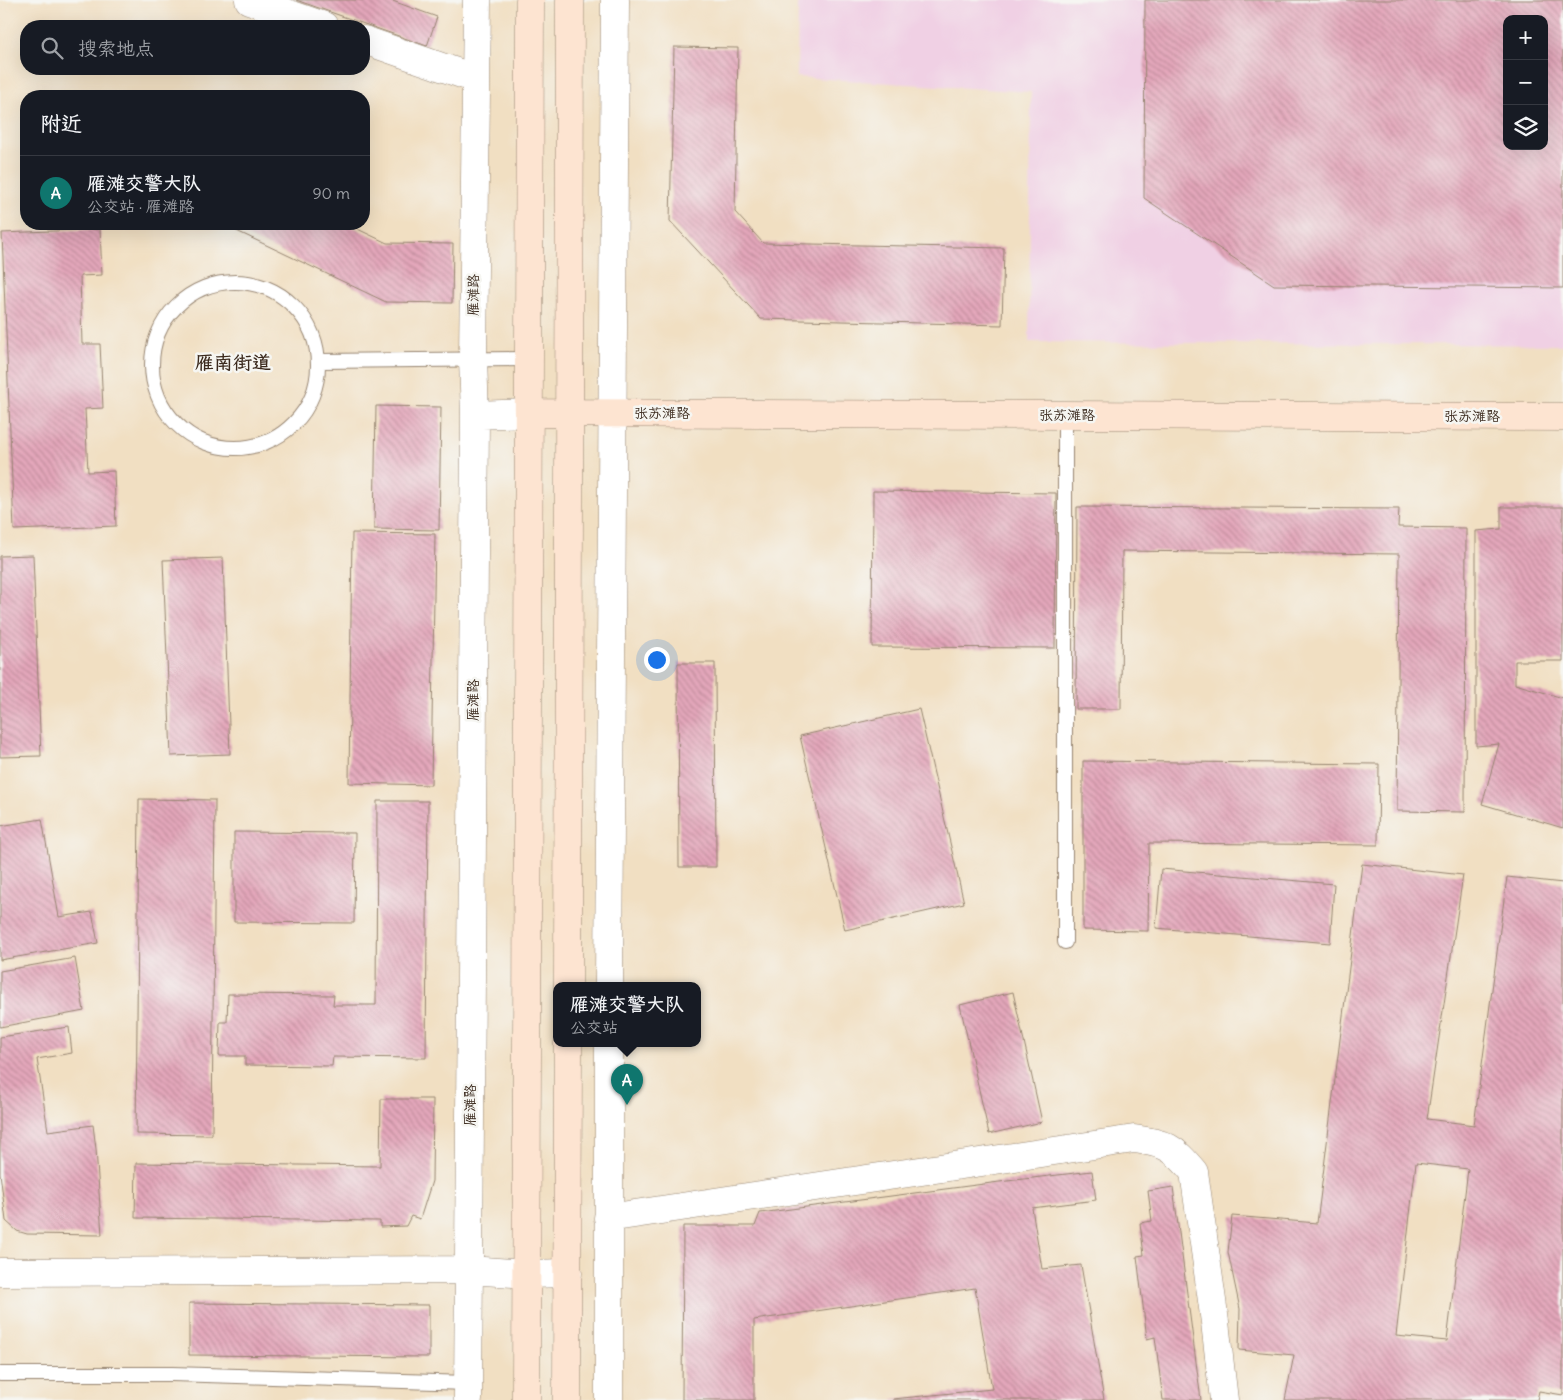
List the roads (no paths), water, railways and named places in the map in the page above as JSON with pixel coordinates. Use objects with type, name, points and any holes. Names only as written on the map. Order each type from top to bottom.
[{"type":"main road","points":[[526,1400],[528,1274],[530,0]]},
{"type":"main road","points":[[568,982],[570,0]]},
{"type":"main road","name":"张苏滩路","points":[[530,412],[1563,417]]},
{"type":"main road","points":[[567,1400],[568,1047]]},
{"type":"street","points":[[248,0],[306,20]]},
{"type":"street","name":"雁滩路","points":[[468,1391],[475,415],[472,359],[477,0]]},
{"type":"street","points":[[609,982],[615,0]]},
{"type":"street","points":[[370,42],[476,79]]},
{"type":"street","points":[[475,415],[530,412]]},
{"type":"street","points":[[609,1047],[609,1400]]},
{"type":"street","points":[[608,1218],[1134,1139],[1160,1143],[1178,1153],[1194,1172],[1224,1400]]},
{"type":"street","points":[[0,1272],[469,1270],[528,1274],[568,1273]]},
{"type":"lane","points":[[232,280],[264,286],[293,303],[312,330],[319,362],[314,394],[297,422],[270,442],[238,449],[206,444],[178,426],[158,400],[151,367],[156,335],[174,307],[200,288],[232,280]]},
{"type":"lane","points":[[319,362],[529,359]]},
{"type":"lane","points":[[1065,415],[1065,942]]},
{"type":"lane","points":[[0,1374],[172,1374],[468,1391]]},
{"type":"place","name":"雁滩交警大队","points":[[627,1105]]},
{"type":"district","name":"雁南街道","points":[[233,362]]}]
